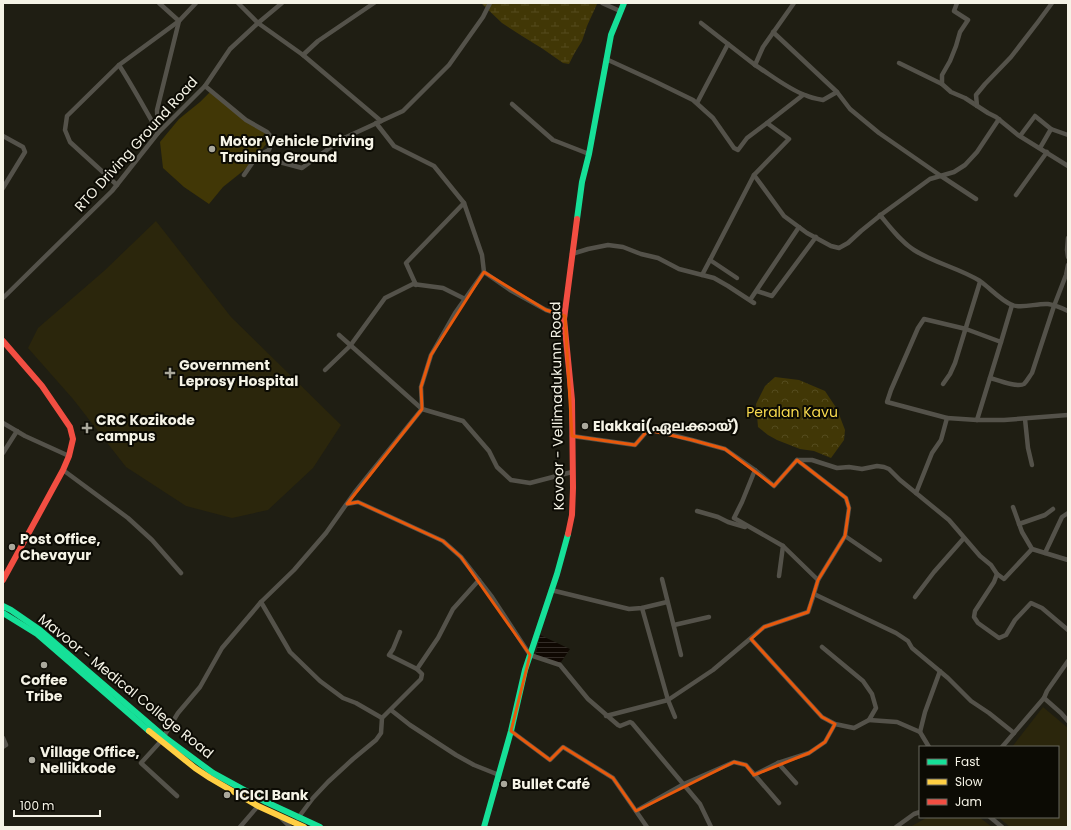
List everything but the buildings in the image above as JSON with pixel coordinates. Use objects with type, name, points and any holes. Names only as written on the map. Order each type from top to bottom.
[{"type":"main road","name":"Kovoor - Vellimadukunn Road","points":[[484,827],[511,731],[525,670],[570,527],[573,488],[572,400],[564,319],[568,274],[582,182],[589,154],[606,59],[611,35],[624,3]]},
{"type":"main road","points":[[3,341],[42,386],[70,427],[73,439],[69,456],[63,470],[3,580]]},
{"type":"main road","name":"Mavoor - Medical College Road","points":[[3,606],[40,630],[162,738],[213,773],[272,809],[320,827]]},
{"type":"main road","points":[[3,613],[36,634],[210,778],[258,806],[272,809],[278,815],[304,827]]},
{"type":"street","points":[[159,3],[179,21]]},
{"type":"street","points":[[117,184],[70,142],[65,130],[67,116],[119,65],[179,21],[196,3]]},
{"type":"street","points":[[238,3],[258,23],[303,55],[381,121]]},
{"type":"street","name":"RTO Driving Ground Road","points":[[3,298],[117,184],[158,133],[205,86],[230,49],[282,3]]},
{"type":"street","points":[[303,55],[318,41],[374,3]]},
{"type":"street","points":[[257,156],[302,168],[342,140],[403,111],[449,65],[483,17],[490,3]]},
{"type":"street","points":[[602,3],[620,11]]},
{"type":"street","points":[[755,65],[763,47],[794,3]]},
{"type":"street","points":[[942,84],[942,76],[952,56],[960,32],[968,20],[954,11],[957,3]]},
{"type":"street","points":[[977,106],[976,95],[1011,57],[1052,3]]},
{"type":"street","points":[[158,133],[157,110],[179,21]]},
{"type":"street","points":[[701,23],[755,65],[803,95],[823,100],[837,92]]},
{"type":"street","points":[[773,32],[837,92],[850,109],[879,133],[976,199]]},
{"type":"street","points":[[697,103],[728,44]]},
{"type":"street","points":[[606,59],[693,100],[713,118],[734,148],[738,150],[748,138],[803,95]]},
{"type":"street","points":[[899,63],[942,84],[951,92],[965,98],[999,119],[1020,136],[1068,166]]},
{"type":"street","points":[[119,65],[131,83],[138,99],[158,133]]},
{"type":"street","points":[[205,86],[246,120],[267,132],[274,139],[269,150],[257,156],[244,175]]},
{"type":"street","points":[[512,104],[553,140],[589,154]]},
{"type":"street","points":[[1020,136],[1036,116],[1051,130],[1068,136]]},
{"type":"street","points":[[754,175],[784,216],[799,227],[831,246],[839,248],[848,243],[880,215],[930,179],[954,172],[965,166],[999,119]]},
{"type":"street","points":[[177,796],[141,763],[162,738],[178,713],[200,687],[222,648],[261,602],[308,555],[326,533],[346,504],[422,409],[421,387],[431,355],[465,298],[484,272],[482,255],[464,203],[434,166],[394,146],[376,123]]},
{"type":"street","points":[[702,275],[754,175],[789,139],[767,123]]},
{"type":"street","points":[[1040,148],[1051,130]]},
{"type":"street","points":[[3,136],[23,147],[25,152],[3,188]]},
{"type":"street","points":[[1016,195],[1047,152]]},
{"type":"street","points":[[416,285],[406,263],[464,203]]},
{"type":"street","points":[[880,215],[905,243],[914,250],[935,262],[956,270],[980,282],[1012,305],[1048,304],[1068,311]]},
{"type":"street","points":[[572,254],[608,245],[623,247],[658,258],[679,269],[714,278],[752,302],[756,291],[799,227]]},
{"type":"street","points":[[756,291],[772,296],[816,237]]},
{"type":"street","points":[[1068,238],[1068,257]]},
{"type":"street","points":[[710,260],[737,278]]},
{"type":"street","points":[[990,378],[1018,386],[1024,384],[1032,373],[1066,275],[1068,265]]},
{"type":"street","points":[[484,272],[510,290],[546,310],[564,316]]},
{"type":"street","points":[[943,384],[955,363],[980,282]]},
{"type":"street","points":[[325,370],[350,346],[385,298],[412,284],[442,288],[465,298]]},
{"type":"street","points":[[977,420],[1012,305]]},
{"type":"street","points":[[1001,342],[966,329],[924,320],[918,328],[887,402],[947,418],[977,420],[1068,415]]},
{"type":"street","points":[[339,335],[422,409],[463,421],[489,451],[497,467],[511,480],[530,483],[572,472]]},
{"type":"street","points":[[916,493],[932,453],[941,440],[947,418]]},
{"type":"street","points":[[1025,418],[1028,448],[1032,465]]},
{"type":"street","points":[[3,423],[69,456]]},
{"type":"street","points":[[572,436],[635,445],[648,430],[661,432],[725,449],[755,470],[774,486],[797,460],[812,460],[837,468],[849,467],[862,469],[877,466],[884,467],[889,469],[900,480],[949,520],[980,556],[991,565],[997,574],[1004,580],[1032,549]]},
{"type":"street","points":[[3,453],[17,431]]},
{"type":"street","points":[[606,716],[668,700],[713,670],[764,627],[808,612],[818,580],[845,536],[849,508],[846,498],[797,460]]},
{"type":"street","points":[[63,470],[128,518],[152,540],[181,573]]},
{"type":"street","points":[[755,470],[734,518],[783,546],[818,580]]},
{"type":"street","points":[[346,504],[358,502],[443,541],[461,557],[492,597],[530,655],[560,665],[588,698],[606,716],[618,725],[620,726],[630,722],[632,723],[700,804],[711,827]]},
{"type":"street","points":[[1013,507],[1022,532],[1032,549],[1068,560]]},
{"type":"street","points":[[1019,524],[1045,515],[1053,509]]},
{"type":"street","points":[[697,511],[751,528]]},
{"type":"street","points":[[1045,552],[1062,517],[1068,513]]},
{"type":"street","points":[[845,536],[880,560]]},
{"type":"street","points":[[915,597],[934,572],[964,538]]},
{"type":"street","points":[[778,576],[783,546]]},
{"type":"street","points":[[997,574],[994,582],[975,611],[974,617],[978,623],[999,638],[1006,635],[1015,620],[1031,603],[1042,608],[1068,630]]},
{"type":"street","points":[[662,579],[681,656]]},
{"type":"street","points":[[417,669],[438,638],[453,609],[479,580]]},
{"type":"street","points":[[551,590],[629,609],[642,608],[667,602]]},
{"type":"street","points":[[814,594],[896,633],[908,641],[912,648],[940,671],[971,701],[989,713],[1014,734]]},
{"type":"street","points":[[261,602],[290,652],[320,681],[343,698],[356,703],[382,718]]},
{"type":"street","points":[[642,608],[668,700],[675,717]]},
{"type":"street","points":[[674,625],[709,616]]},
{"type":"street","points":[[298,818],[313,798],[328,782],[376,740],[381,733],[382,718],[421,679],[422,674],[417,669],[389,655],[400,632]]},
{"type":"street","points":[[751,639],[822,717],[835,724],[854,728],[869,720],[876,708],[872,694],[863,681],[822,648]]},
{"type":"street","points":[[1003,746],[1044,698],[1047,691],[1068,661]]},
{"type":"street","points":[[920,732],[925,712],[940,671]]},
{"type":"street","points":[[1044,698],[1061,713],[1068,722]]},
{"type":"street","points":[[391,710],[410,725],[456,755],[474,765],[499,775]]},
{"type":"street","points":[[869,720],[896,722],[920,732],[928,746]]},
{"type":"street","points":[[754,775],[778,763],[809,753],[825,742],[835,724]]},
{"type":"street","points":[[511,731],[550,760],[564,747],[613,778],[647,827]]},
{"type":"street","points":[[3,738],[6,745],[3,747]]},
{"type":"street","points":[[636,811],[684,784],[734,762],[746,765],[779,803]]},
{"type":"street","points":[[778,763],[796,783]]},
{"type":"street","points":[[240,827],[258,806]]},
{"type":"street","points":[[896,827],[914,814],[919,812]]},
{"type":"street","points":[[278,815],[290,827]]},
{"type":"street","points":[[991,818],[1002,827]]},
{"type":"highlighted area","points":[[484,272],[546,310],[565,316],[572,436],[635,445],[648,430],[692,440],[725,449],[774,486],[797,460],[846,498],[849,508],[845,536],[818,580],[808,612],[764,627],[751,639],[822,717],[835,724],[825,742],[809,753],[754,775],[746,765],[734,762],[636,811],[613,778],[563,747],[550,760],[511,731],[530,655],[461,557],[443,541],[358,502],[347,504],[422,409],[421,387],[431,355]]},
{"type":"shaded area","name":"Government Leprosy Hospital","points":[[156,221],[231,317],[341,425],[313,468],[268,510],[232,518],[186,506],[126,467],[73,399],[28,348],[38,328],[104,271]]},
{"type":"shaded area","points":[[540,635],[570,649],[559,665],[535,658]]},
{"type":"shaded area","points":[[1043,707],[1068,728],[1068,827],[1010,827],[999,818],[1059,818],[1059,746],[1013,746]]},
{"type":"shaded area","points":[[926,818],[980,818],[992,827],[910,827]]},
{"type":"green space","points":[[481,3],[597,4],[582,41],[569,64],[563,63],[502,23]]},
{"type":"green space","name":"Motor Vehicle Driving Training Ground","points":[[211,91],[271,138],[248,167],[223,187],[209,204],[184,187],[163,168],[160,142],[179,119]]},
{"type":"green space","name":"Peralan Kavu","points":[[775,377],[799,380],[825,391],[837,409],[845,430],[844,440],[831,458],[814,451],[800,449],[777,440],[758,427],[756,404],[765,386]]},
{"type":"traffic: fast","points":[[577,219],[582,182],[589,154],[611,35],[624,3]]},
{"type":"traffic: fast","points":[[484,827],[511,731],[525,670],[557,574],[568,534]]},
{"type":"traffic: fast","points":[[3,606],[40,630],[167,739],[213,773],[266,802],[320,827]]},
{"type":"traffic: fast","points":[[3,613],[37,634],[149,731]]},
{"type":"traffic: slow","points":[[149,731],[195,768],[210,778],[258,806],[304,827]]},
{"type":"traffic: jam","points":[[568,534],[572,515],[573,488],[572,400],[564,319],[577,219]]},
{"type":"traffic: jam","points":[[3,341],[42,386],[70,427],[73,439],[69,456],[63,470],[3,580]]},
{"type":"place","name":"Motor Vehicle Driving Training Ground","points":[[212,149]]},
{"type":"place","name":"Government Leprosy Hospital","points":[[170,373]]},
{"type":"place","name":"Elakkai(ഏലക്കായ്)","points":[[585,426]]},
{"type":"place","name":"CRC Kozikode campus","points":[[87,428]]},
{"type":"place","name":"Post Office, Chevayur","points":[[12,547]]},
{"type":"place","name":"Coffee Tribe","points":[[44,665]]},
{"type":"place","name":"Village Office, Nellikkode","points":[[32,760]]},
{"type":"place","name":"Bullet Café","points":[[504,784]]},
{"type":"place","name":"ICICI Bank","points":[[227,795]]}]
